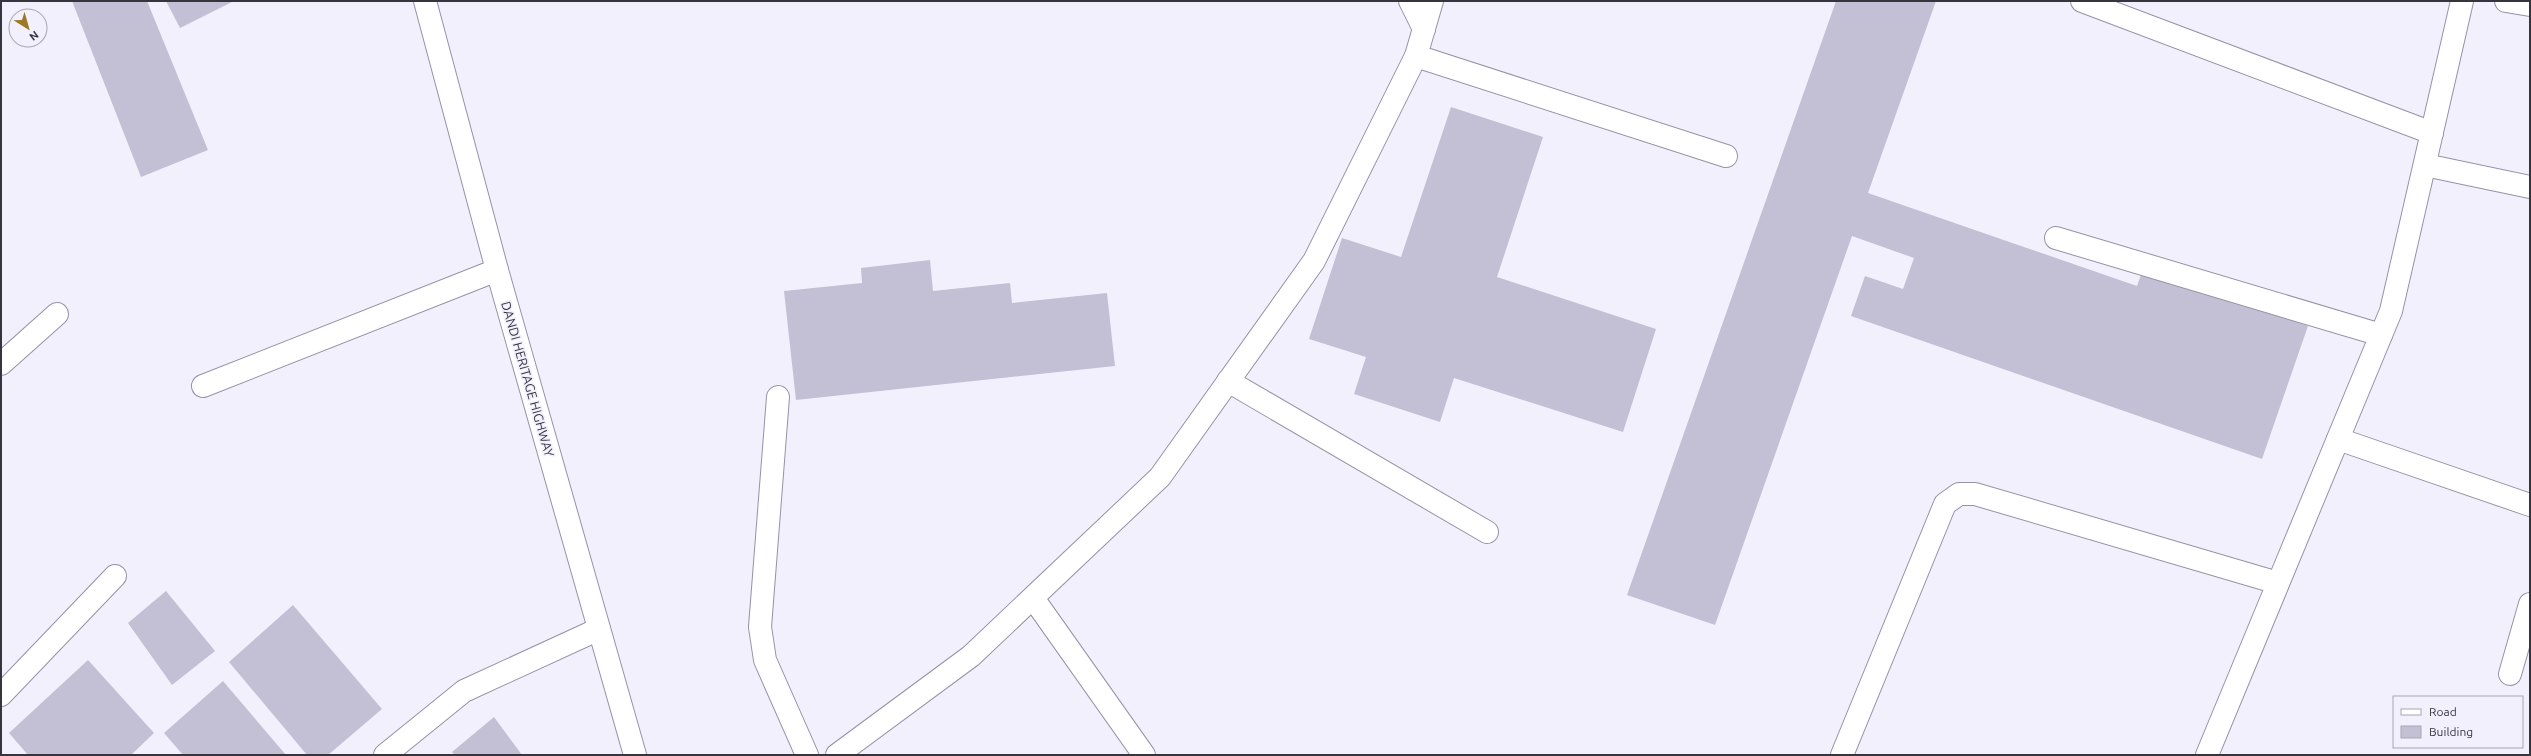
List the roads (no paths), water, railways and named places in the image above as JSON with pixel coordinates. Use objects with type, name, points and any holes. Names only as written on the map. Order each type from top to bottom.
[{"type":"main road","name":"DANDI HERITAGE HIGHWAY","points":[[425,1],[497,270],[635,755]]},
{"type":"main road","points":[[1410,1],[1424,29]]},
{"type":"main road","points":[[837,755],[971,656],[1160,477],[1314,261],[1416,56],[1432,1]]},
{"type":"main road","points":[[2082,1],[2432,133]]},
{"type":"main road","points":[[2207,755],[2392,311],[2462,1]]},
{"type":"main road","points":[[2506,1],[2530,5]]},
{"type":"main road","points":[[1416,56],[1726,156]]},
{"type":"main road","points":[[2425,166],[2530,187]]},
{"type":"main road","points":[[2056,238],[2381,335]]},
{"type":"main road","points":[[203,386],[497,270]]},
{"type":"main road","points":[[1,364],[57,314]]},
{"type":"main road","points":[[1228,381],[1487,532]]},
{"type":"main road","points":[[778,397],[760,627],[765,660],[807,755]]},
{"type":"main road","points":[[2338,439],[2530,505]]},
{"type":"main road","points":[[1842,755],[1945,504],[1959,494],[1975,494],[2278,583]]},
{"type":"main road","points":[[1,695],[115,576]]},
{"type":"main road","points":[[1032,598],[1144,755]]},
{"type":"main road","points":[[2510,674],[2530,604]]},
{"type":"main road","points":[[385,755],[464,691],[599,629]]}]
